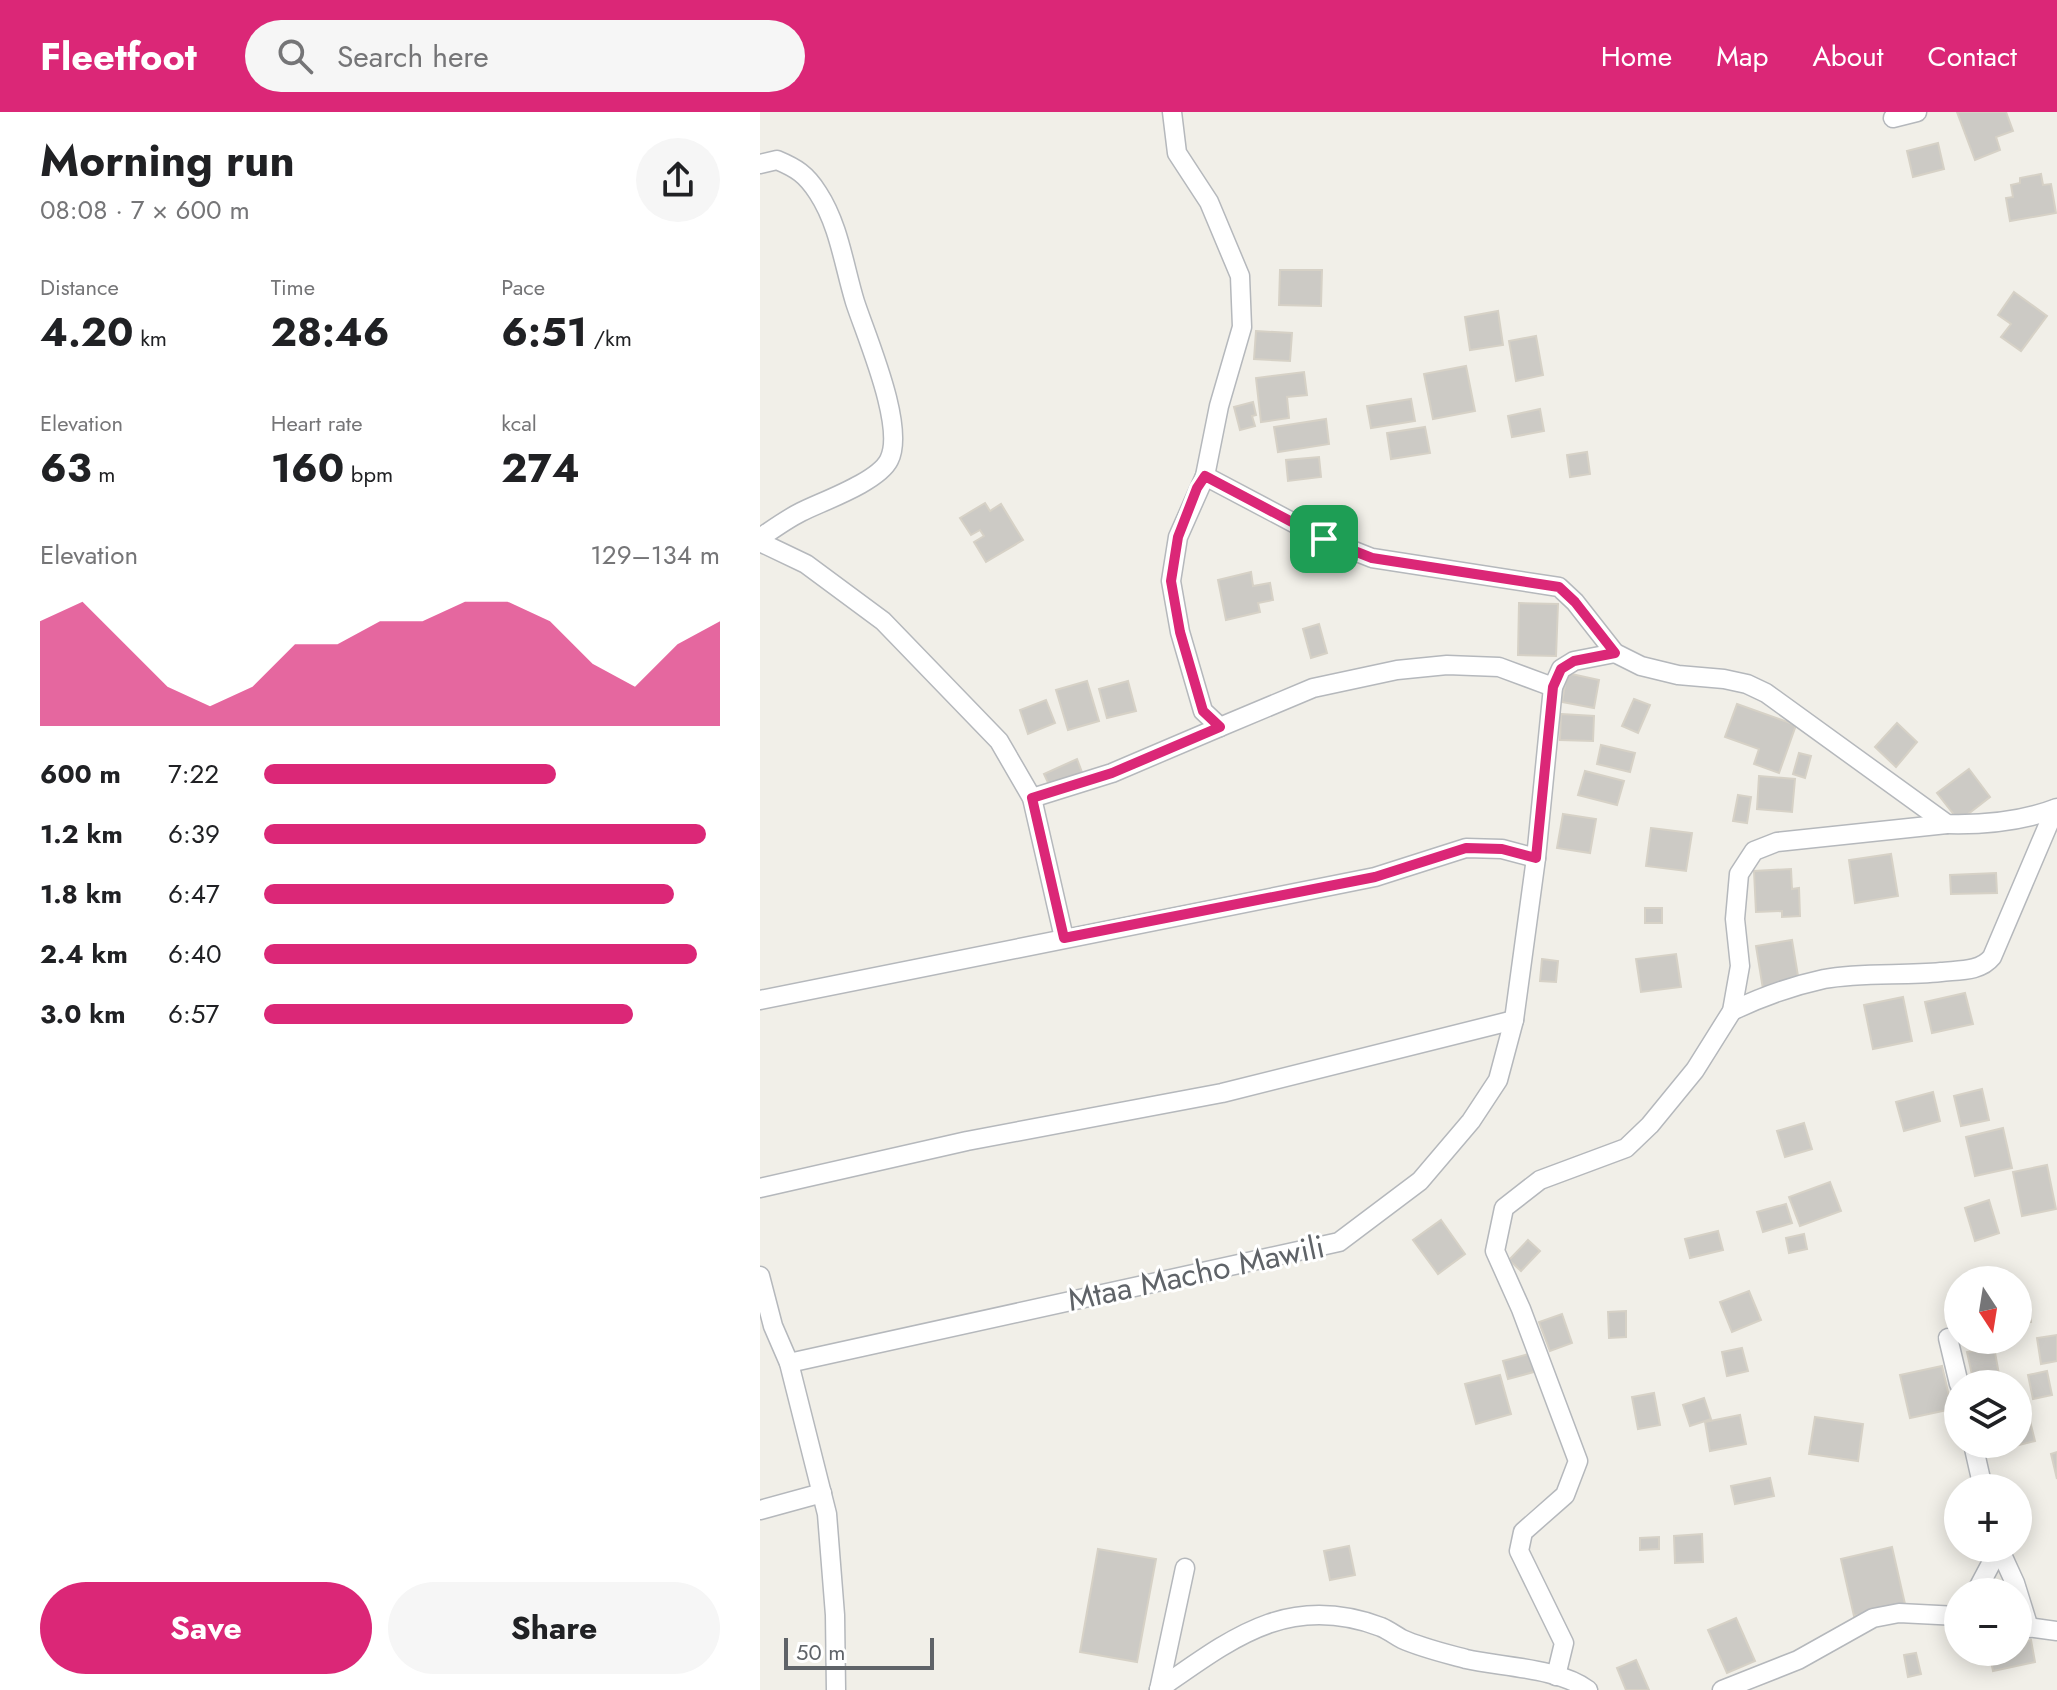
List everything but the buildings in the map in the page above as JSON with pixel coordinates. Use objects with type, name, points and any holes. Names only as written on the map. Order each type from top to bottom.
[{"type":"street","points":[[1172,112],[1177,153],[1209,202],[1240,276],[1242,327],[1219,406],[1205,476],[1197,488],[1178,537],[1171,581],[1180,632],[1203,711],[1220,727]]},
{"type":"street","points":[[1893,118],[1917,112]]},
{"type":"street","points":[[760,164],[777,160],[800,170],[819,194],[836,231],[856,304],[883,381],[894,440],[889,461],[875,473],[844,493],[800,513],[760,540],[806,564],[883,621],[999,741],[1032,798],[1064,938]]},
{"type":"street","points":[[1205,476],[1324,539],[1372,558],[1559,587],[1575,602],[1615,653],[1641,666],[1678,675],[1724,679],[1747,684],[1766,693],[1947,824]]},
{"type":"street","points":[[1032,798],[1112,773],[1313,688],[1397,670],[1447,665],[1499,667],[1553,687],[1561,669],[1574,661],[1615,653]]},
{"type":"street","name":"Mtaa Macho Mawili","points":[[789,1363],[1339,1242],[1420,1181],[1471,1121],[1498,1080],[1514,1020],[1536,858],[1553,687]]},
{"type":"street","points":[[1556,1676],[1564,1643],[1519,1551],[1523,1532],[1565,1495],[1578,1461],[1521,1309],[1495,1251],[1504,1208],[1540,1180],[1626,1148],[1650,1125],[1695,1070],[1732,1011],[1740,966],[1735,919],[1739,874],[1754,851],[1777,842],[1947,824],[1982,825],[2015,820],[2056,808]]},
{"type":"street","points":[[1732,1011],[1764,995],[1826,979],[1931,973],[1986,964],[2056,808]]},
{"type":"street","points":[[760,1000],[1375,877],[1466,848],[1502,849],[1536,858]]},
{"type":"street","points":[[760,1188],[967,1141],[1222,1093],[1514,1020]]},
{"type":"street","points":[[760,1276],[773,1326],[789,1363],[827,1514],[835,1615],[836,1690]]},
{"type":"street","points":[[760,1510],[822,1493]]},
{"type":"street","points":[[1159,1690],[1185,1568]]},
{"type":"street","points":[[1722,1690],[1798,1660],[1873,1618],[1899,1613],[1944,1613]]},
{"type":"street","points":[[1159,1690],[1225,1643],[1254,1627],[1295,1616],[1320,1615],[1381,1627],[1428,1650],[1556,1676],[1579,1683],[1588,1690]]},
{"type":"street","points":[[2032,1628],[2057,1631]]},
{"type":"route","points":[[1205,476],[1324,539],[1372,558],[1559,587],[1575,602],[1615,653],[1574,661],[1561,669],[1553,687],[1536,858],[1502,849],[1466,848],[1375,877],[1064,938],[1032,798],[1112,773],[1220,727],[1203,711],[1180,632],[1171,581],[1178,537],[1197,488],[1205,476]]}]
